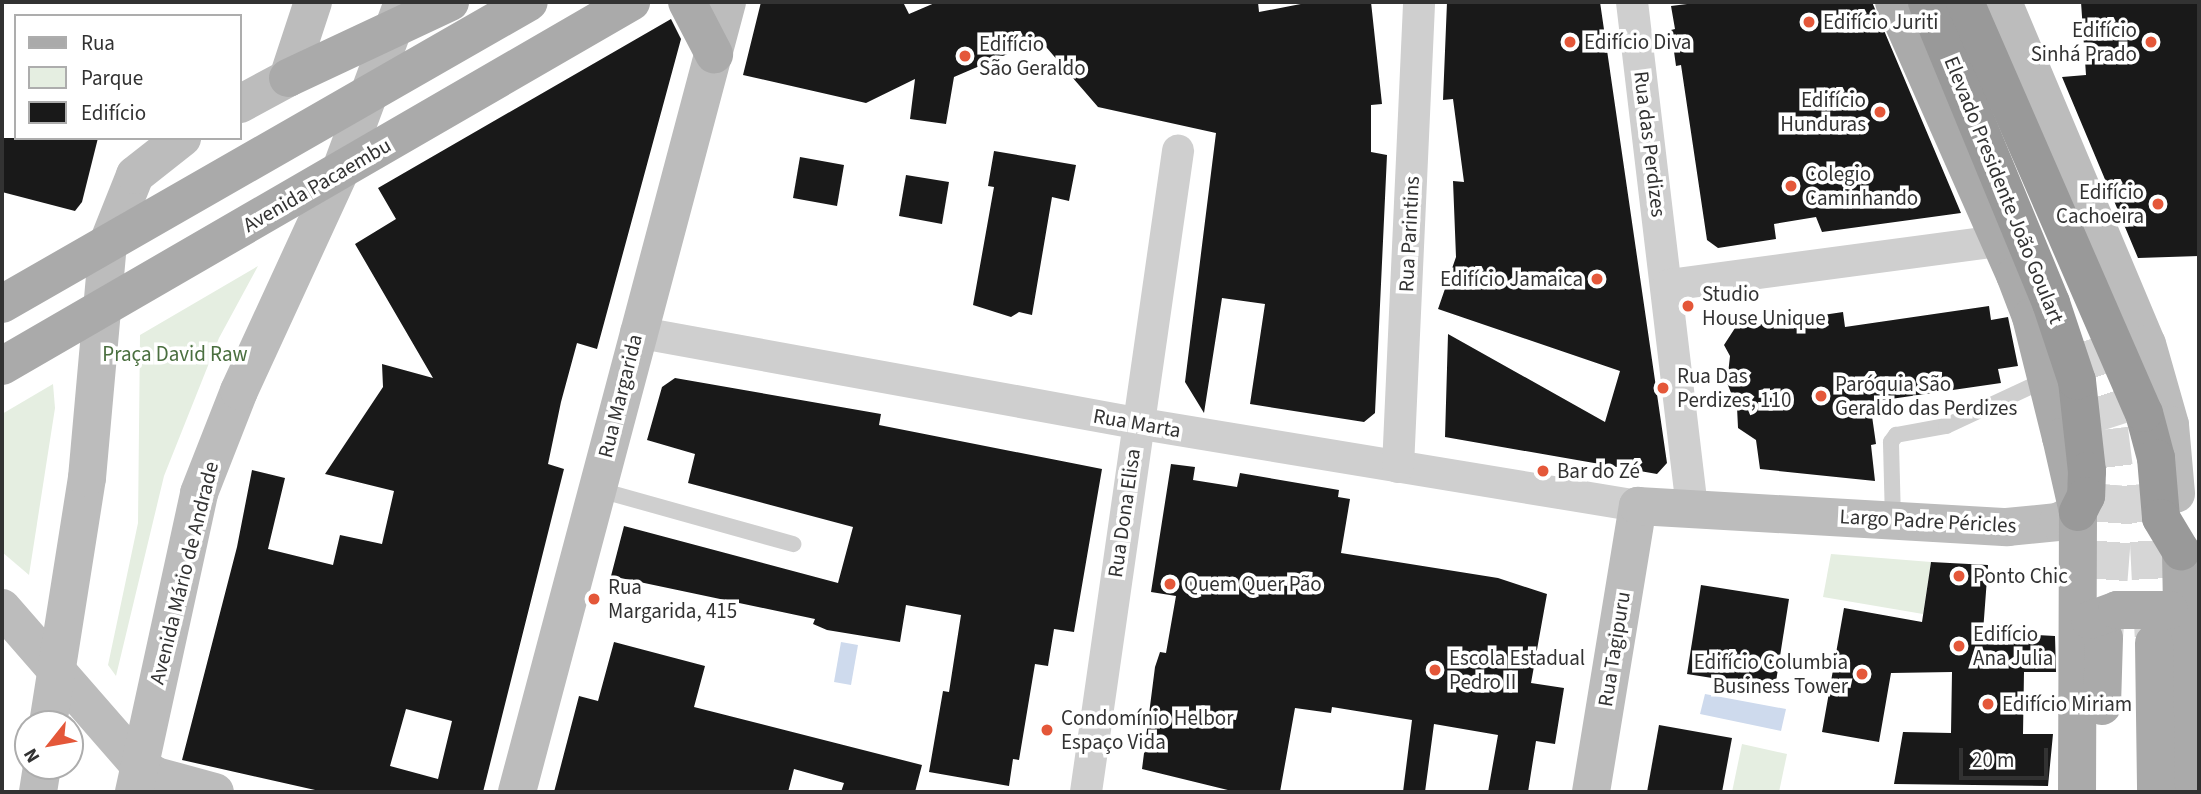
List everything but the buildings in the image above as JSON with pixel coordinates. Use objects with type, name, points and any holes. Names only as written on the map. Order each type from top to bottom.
[{"type":"highway","name":"Elevado Presidente João Goulart","points":[[1927,2],[2046,291],[2062,380],[2087,471],[2086,496],[2078,512]]},
{"type":"highway","name":"Elevado Presidente João Goulart","points":[[1965,2],[2144,413],[2156,458],[2161,518],[2190,552]]},
{"type":"main road","points":[[288,78],[399,13],[450,2]]},
{"type":"main road","points":[[2,304],[529,2]]},
{"type":"main road","name":"Avenida Pacaembu","points":[[2,366],[631,2]]},
{"type":"main road","points":[[687,2],[714,54]]},
{"type":"main road","points":[[1894,2],[2031,317],[2062,380]]},
{"type":"main road","points":[[2078,512],[2104,792]]},
{"type":"main road","points":[[2156,792],[2169,621],[2190,552]]},
{"type":"main road","points":[[2090,629],[2117,610],[2169,621]]},
{"type":"main road","points":[[2169,621],[2185,792]]},
{"type":"main road","points":[[2077,792],[2090,629]]},
{"type":"street","points":[[242,103],[288,78],[313,2]]},
{"type":"street","name":"Rua Margarida","points":[[517,792],[636,332],[727,2]]},
{"type":"street","name":"Rua Parintins","points":[[1398,467],[1419,2]]},
{"type":"street","name":"Rua das Perdizes","points":[[1632,2],[1669,285]]},
{"type":"street","points":[[2003,2],[2161,388],[2170,425],[2190,552]]},
{"type":"street","name":"Avenida Mário de Andrade","points":[[137,778],[199,493],[239,391],[341,169],[399,13]]},
{"type":"street","points":[[50,710],[87,478],[99,310],[108,243],[135,175],[179,140]]},
{"type":"street","name":"Rua Dona Elisa","points":[[1086,792],[1136,424],[1178,151]]},
{"type":"street","points":[[1692,508],[1669,285],[1999,241]]},
{"type":"street","name":"Rua Marta","points":[[636,332],[1136,424],[1638,506]]},
{"type":"street","name":"Largo Padre Péricles","points":[[1638,506],[2007,527],[2058,522],[2078,512]]},
{"type":"street","name":"Rua Tagipuru","points":[[1591,792],[1638,506]]},
{"type":"street","points":[[2,608],[57,670],[137,778],[156,776],[215,792]]},
{"type":"lane","points":[[1893,520],[1891,442],[1896,435],[1946,426],[2062,380]]},
{"type":"lane","points":[[596,489],[793,544]]},
{"type":"green space","name":"Praça David Raw","points":[[258,266],[219,338],[164,476],[116,676],[108,665],[138,523],[140,335]]},
{"type":"green space","name":"Praça David Raw","points":[[53,384],[55,408],[29,575],[2,552],[2,414]]},
{"type":"green space","points":[[1831,554],[1931,562],[1923,614],[1823,597]]},
{"type":"green space","points":[[1742,744],[1787,754],[1779,792],[1732,792]]},
{"type":"water","points":[[841,642],[858,645],[851,685],[834,682]]},
{"type":"water","points":[[1705,694],[1786,709],[1781,731],[1700,714]]},
{"type":"tunnel","points":[[2081,342],[2109,429],[2116,485],[2104,638]]},
{"type":"tunnel","points":[[2146,484],[2154,643]]},
{"type":"place","name":"Edifício Juriti","points":[[1809,22]]},
{"type":"place","name":"Edifício Diva","points":[[1570,42]]},
{"type":"place","name":"Edifício Sinhá Prado","points":[[2151,42]]},
{"type":"place","name":"Edifício São Geraldo","points":[[965,56]]},
{"type":"place","name":"Edifício Hunduras","points":[[1880,112]]},
{"type":"place","name":"Colegio Caminhando","points":[[1791,186]]},
{"type":"place","name":"Edifício Cachoeira","points":[[2158,204]]},
{"type":"place","name":"Edifício Jamaica","points":[[1597,279]]},
{"type":"place","name":"Studio House Unique","points":[[1688,306]]},
{"type":"place","name":"Rua Das Perdizes, 110","points":[[1663,388]]},
{"type":"place","name":"Paróquia São Geraldo das Perdizes","points":[[1821,396]]},
{"type":"place","name":"Bar do Zé","points":[[1543,471]]},
{"type":"place","name":"Ponto Chic","points":[[1959,576]]},
{"type":"place","name":"Quem Quer Pão","points":[[1170,584]]},
{"type":"place","name":"Rua Margarida, 415","points":[[594,599]]},
{"type":"place","name":"Edifício Ana Julia","points":[[1959,646]]},
{"type":"place","name":"Escola Estadual Pedro II","points":[[1435,670]]},
{"type":"place","name":"Edifício Columbia Business Tower","points":[[1862,674]]},
{"type":"place","name":"Edifício Miriam","points":[[1988,704]]},
{"type":"place","name":"Condomínio Helbor Espaço Vida","points":[[1047,730]]}]
